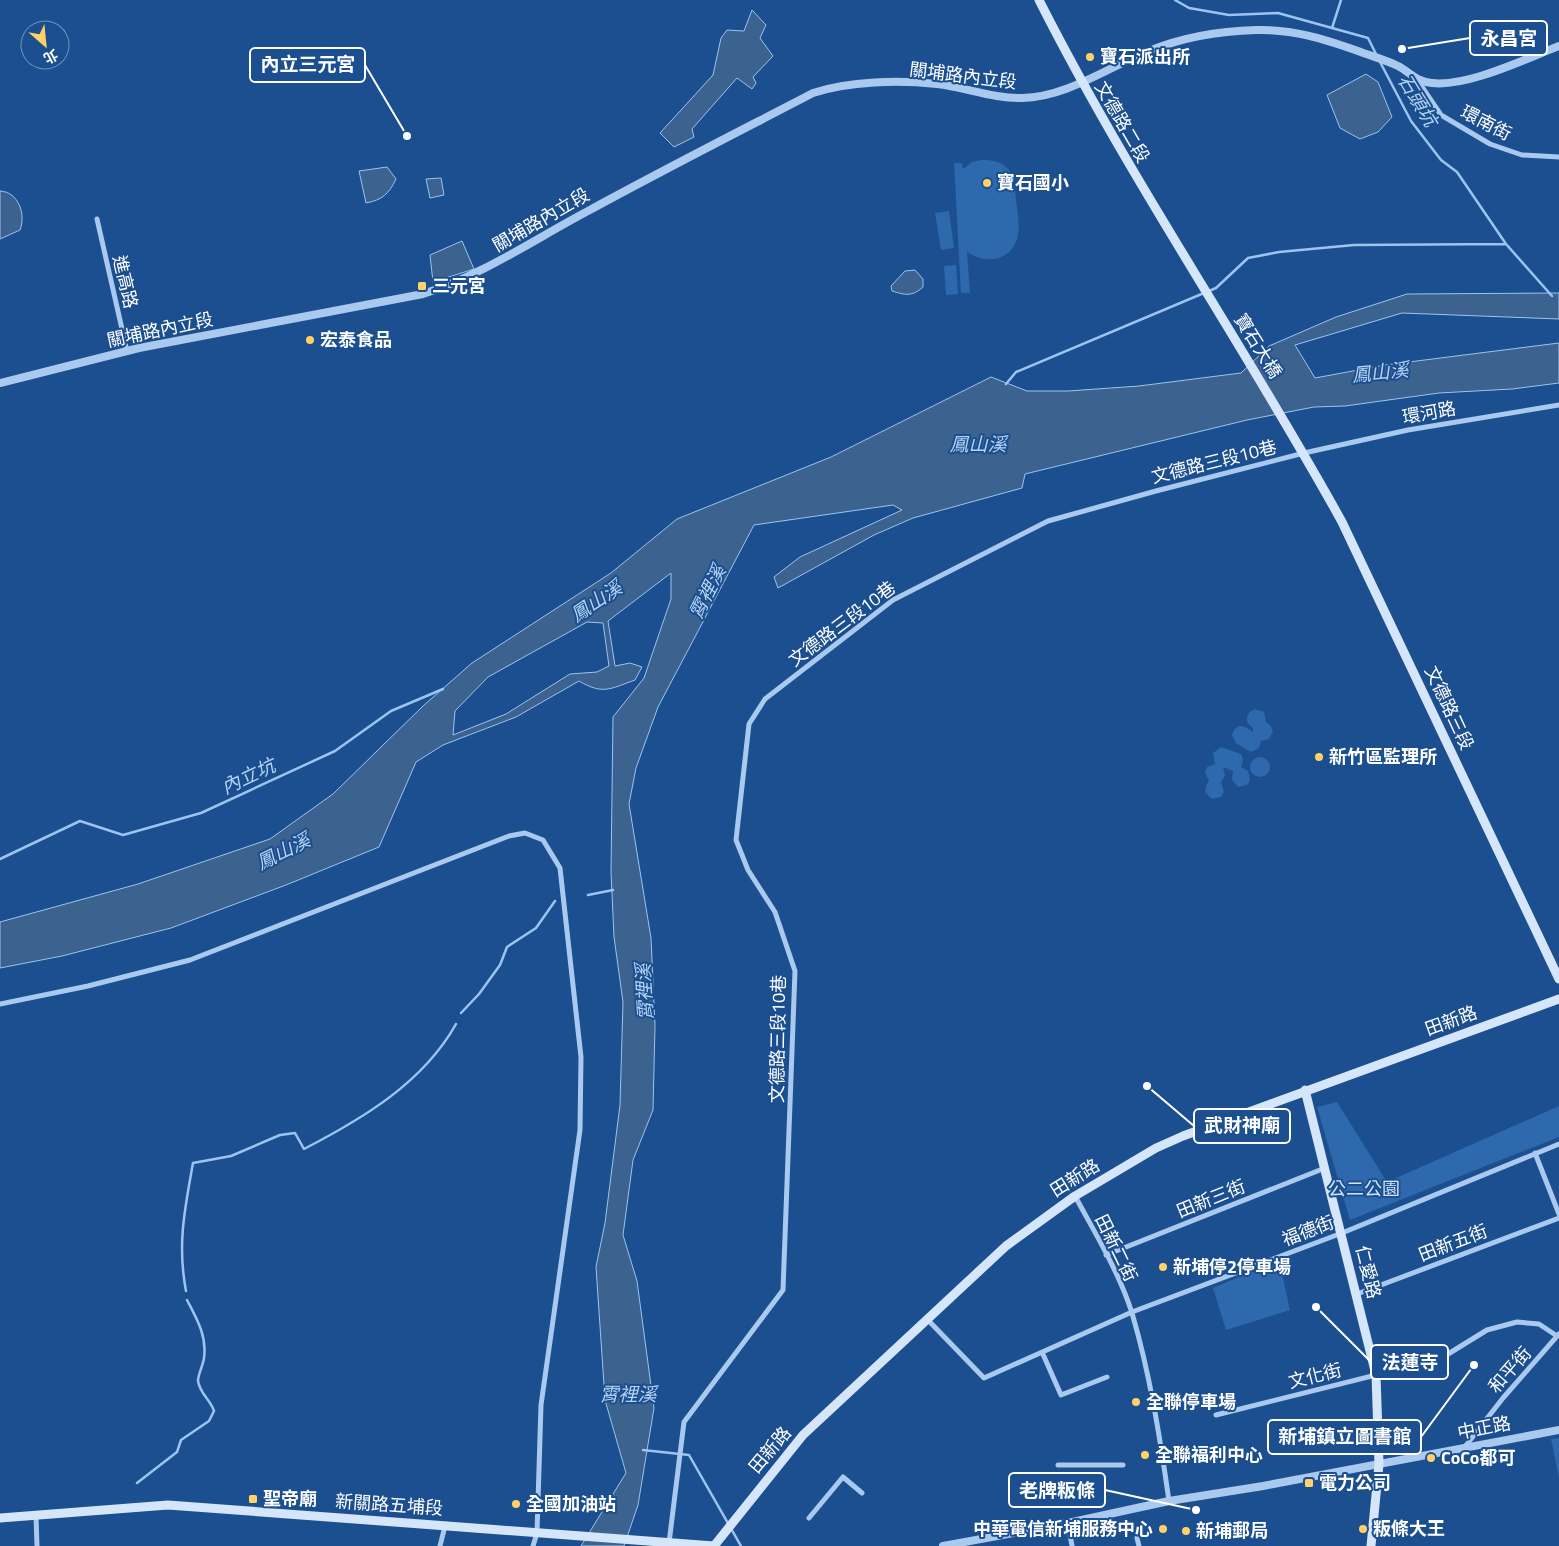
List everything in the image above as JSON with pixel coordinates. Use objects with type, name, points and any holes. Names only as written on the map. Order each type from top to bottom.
[{"type":"main road","name":"文德路二段","points":[[1039,0],[1081,82],[1183,256]]},
{"type":"main road","name":"寶石大橋","points":[[1183,256],[1304,453]]},
{"type":"main road","name":"文德路三段","points":[[1304,453],[1342,522],[1559,978]]},
{"type":"main road","name":"田新路","points":[[715,1546],[803,1436],[926,1318],[1006,1246],[1076,1196],[1156,1148],[1305,1090],[1559,999]]},
{"type":"main road","name":"仁愛路","points":[[1305,1090],[1326,1168],[1376,1375],[1379,1464],[1371,1546]]},
{"type":"main road","name":"新關路五埔段","points":[[0,1518],[168,1505],[669,1545]]},
{"type":"main road","points":[[669,1545],[715,1546]]},
{"type":"street","name":"關埔路內立段","points":[[0,383],[126,351],[423,294],[446,287],[491,266],[643,181],[813,93],[829,88],[850,84],[936,84],[1021,99],[1057,92],[1164,45],[1198,36],[1256,30],[1313,35],[1399,66],[1418,81]]},
{"type":"street","points":[[1418,81],[1434,84],[1477,77],[1559,46]]},
{"type":"street","name":"環南街","points":[[1418,81],[1441,115],[1490,144],[1522,155],[1559,157]]},
{"type":"street","name":"進高路","points":[[97,219],[126,351]]},
{"type":"street","name":"環河路","points":[[1304,453],[1408,430],[1559,404]]},
{"type":"street","name":"文德路三段10巷","points":[[669,1545],[684,1422],[783,1290],[795,970],[774,912],[748,870],[736,840],[749,724],[765,699],[893,600],[1048,521],[1304,453]]},
{"type":"street","points":[[0,1004],[88,986],[190,960],[509,836],[526,833],[543,840],[560,868],[581,1057],[579,1139],[541,1405],[537,1533],[533,1546]]},
{"type":"street","name":"福德街","points":[[926,1318],[984,1378],[1132,1312],[1342,1233],[1559,1144]]},
{"type":"street","points":[[1535,1153],[1559,1214]]},
{"type":"street","name":"田新三街","points":[[1106,1255],[1326,1168]]},
{"type":"street","name":"田新二街","points":[[1076,1196],[1132,1312],[1160,1434],[1170,1501]]},
{"type":"street","name":"田新五街","points":[[1357,1294],[1559,1218]]},
{"type":"street","name":"文化街","points":[[1216,1415],[1440,1358],[1487,1330],[1517,1322],[1539,1324],[1558,1335]]},
{"type":"street","name":"和平街","points":[[1464,1448],[1503,1398],[1558,1335]]},
{"type":"street","points":[[1042,1352],[1061,1395],[1108,1377]]},
{"type":"street","name":"中正路","points":[[943,1546],[1068,1523],[1170,1501],[1559,1430]]},
{"type":"street","points":[[1058,1465],[1123,1465]]},
{"type":"street","points":[[809,1518],[843,1477],[862,1493]]},
{"type":"street","points":[[36,1516],[37,1546]]},
{"type":"street","points":[[1068,1523],[1072,1546]]},
{"type":"street","points":[[440,1546],[445,1526]]},
{"type":"street","points":[[1137,1538],[1139,1546]]},
{"type":"green space","points":[[981,160],[1000,163],[1011,173],[1014,180],[1019,222],[1018,235],[1011,250],[998,258],[982,258],[967,252],[970,293],[961,293],[954,163],[962,163],[963,169],[972,162]]},
{"type":"green space","points":[[949,211],[954,248],[941,250],[935,213]]},
{"type":"green space","points":[[956,265],[958,294],[946,295],[944,266]]},
{"type":"green space","points":[[1255,709],[1264,712],[1266,722],[1273,731],[1269,739],[1261,741],[1259,748],[1251,752],[1236,743],[1232,735],[1236,728],[1241,726],[1253,732],[1253,728],[1248,723],[1247,718],[1249,713]]},
{"type":"green space","points":[[1221,747],[1241,754],[1243,760],[1241,767],[1248,771],[1250,780],[1247,785],[1238,787],[1232,780],[1233,771],[1223,767],[1225,776],[1221,782],[1224,792],[1221,797],[1212,799],[1205,792],[1209,781],[1205,773],[1207,767],[1215,764],[1213,753]]},
{"type":"green space","points":[[1260,757],[1267,760],[1270,767],[1267,774],[1260,777],[1253,774],[1250,767],[1253,760]]},
{"type":"green space","name":"公二公園","points":[[1337,1102],[1387,1182],[1559,1106],[1559,1137],[1350,1220],[1317,1107]]},
{"type":"green space","points":[[1279,1260],[1290,1310],[1226,1330],[1213,1288]]},
{"type":"green space","points":[[1559,1438],[1559,1478],[1551,1439]]},
{"type":"water","points":[[752,10],[766,25],[760,38],[773,56],[753,77],[756,83],[752,89],[737,78],[692,129],[694,137],[674,147],[660,133],[713,75],[721,38],[727,30],[744,31]]},
{"type":"water","points":[[1366,74],[1378,82],[1392,117],[1378,132],[1360,139],[1340,128],[1327,95]]},
{"type":"water","points":[[387,167],[396,179],[388,192],[381,198],[366,203],[359,171]]},
{"type":"water","points":[[441,178],[444,195],[430,198],[426,179]]},
{"type":"water","points":[[0,191],[7,192],[16,200],[21,211],[22,224],[20,230],[0,239]]},
{"type":"water","points":[[462,241],[474,269],[433,282],[430,255]]},
{"type":"water","points":[[915,270],[923,279],[923,287],[908,294],[892,291],[891,286],[905,271]]},
{"type":"water","name":"鳳山溪","points":[[1559,293],[1559,319],[1402,313],[1295,345],[1315,378],[1385,365],[1559,343],[1559,383],[1512,389],[1439,393],[1345,406],[1314,407],[1247,420],[1025,474],[1022,488],[913,518],[874,535],[778,588],[774,577],[800,557],[902,510],[893,505],[754,525],[658,707],[636,768],[629,804],[651,938],[655,1026],[653,1110],[633,1160],[623,1235],[637,1281],[654,1408],[638,1505],[624,1546],[581,1546],[626,1473],[605,1400],[596,1267],[605,1223],[620,1105],[623,1002],[614,937],[611,872],[613,717],[644,678],[671,599],[671,573],[608,621],[615,666],[630,663],[642,667],[635,680],[607,689],[594,688],[579,681],[516,717],[443,745],[416,762],[379,847],[286,885],[171,928],[62,956],[0,968],[0,922],[138,884],[270,839],[333,794],[423,706],[472,663],[611,573],[677,519],[831,457],[991,377],[1027,391],[1068,391],[1139,386],[1241,373],[1269,346],[1336,317],[1407,294]],"holes":[[[587,622],[603,623],[609,666],[597,672],[570,674],[506,714],[453,735],[455,711],[488,677]]]},
{"type":"waterway","name":"石頭坑","points":[[1175,0],[1189,8],[1229,15],[1278,13],[1368,38],[1377,56]]},
{"type":"waterway","points":[[1332,28],[1341,0]]},
{"type":"waterway","name":"石頭坑","points":[[1379,60],[1411,121],[1441,160],[1457,172],[1506,244],[1552,296]]},
{"type":"waterway","points":[[1209,291],[1216,288],[1248,258],[1279,252],[1354,245],[1506,244]]},
{"type":"waterway","points":[[1006,384],[1016,372],[1204,293]]},
{"type":"waterway","name":"內立坑","points":[[0,859],[80,821],[123,835],[201,813],[335,751],[391,711],[443,689]]},
{"type":"waterway","points":[[588,895],[613,890]]},
{"type":"waterway","points":[[461,1013],[479,994],[500,965],[507,947],[536,928],[555,901]]},
{"type":"waterway","points":[[186,1291],[183,1274],[182,1242],[193,1163],[231,1156],[280,1135],[295,1133],[304,1149],[369,1112],[409,1082],[442,1045],[456,1024]]},
{"type":"waterway","points":[[137,1483],[177,1452],[181,1440],[209,1421],[214,1411],[199,1386],[198,1378],[204,1358],[204,1342],[203,1335],[187,1300]]},
{"type":"waterway","points":[[643,1450],[689,1455],[741,1546]]},
{"type":"place","name":"永昌宮","points":[[1402,49]]},
{"type":"place","name":"寶石派出所","points":[[1090,57]]},
{"type":"place","name":"內立三元宮","points":[[407,136]]},
{"type":"place","name":"寶石國小","points":[[987,183]]},
{"type":"place","name":"三元宮","points":[[422,286]]},
{"type":"place","name":"宏泰食品","points":[[310,340]]},
{"type":"place","name":"新竹區監理所","points":[[1319,757]]},
{"type":"place","name":"武財神廟","points":[[1147,1086]]},
{"type":"place","name":"新埔停2停車場","points":[[1163,1267]]},
{"type":"place","name":"法蓮寺","points":[[1316,1307]]},
{"type":"place","name":"新埔鎮立圖書館","points":[[1474,1365]]},
{"type":"place","name":"全聯停車場","points":[[1136,1402]]},
{"type":"place","name":"全聯福利中心","points":[[1145,1455]]},
{"type":"place","name":"CoCo都可","points":[[1431,1458]]},
{"type":"place","name":"電力公司","points":[[1309,1483]]},
{"type":"place","name":"聖帝廟","points":[[253,1499]]},
{"type":"place","name":"全國加油站","points":[[516,1504]]},
{"type":"place","name":"老牌粄條","points":[[1196,1510]]},
{"type":"place","name":"中華電信新埔服務中心","points":[[1163,1529]]},
{"type":"place","name":"粄條大王","points":[[1363,1529]]},
{"type":"place","name":"新埔郵局","points":[[1186,1531]]},
{"type":"water label","name":"霄裡溪","points":[[707,592]]},
{"type":"water label","name":"霄裡溪","points":[[644,992]]},
{"type":"water label","name":"霄裡溪","points":[[628,1394]]}]
